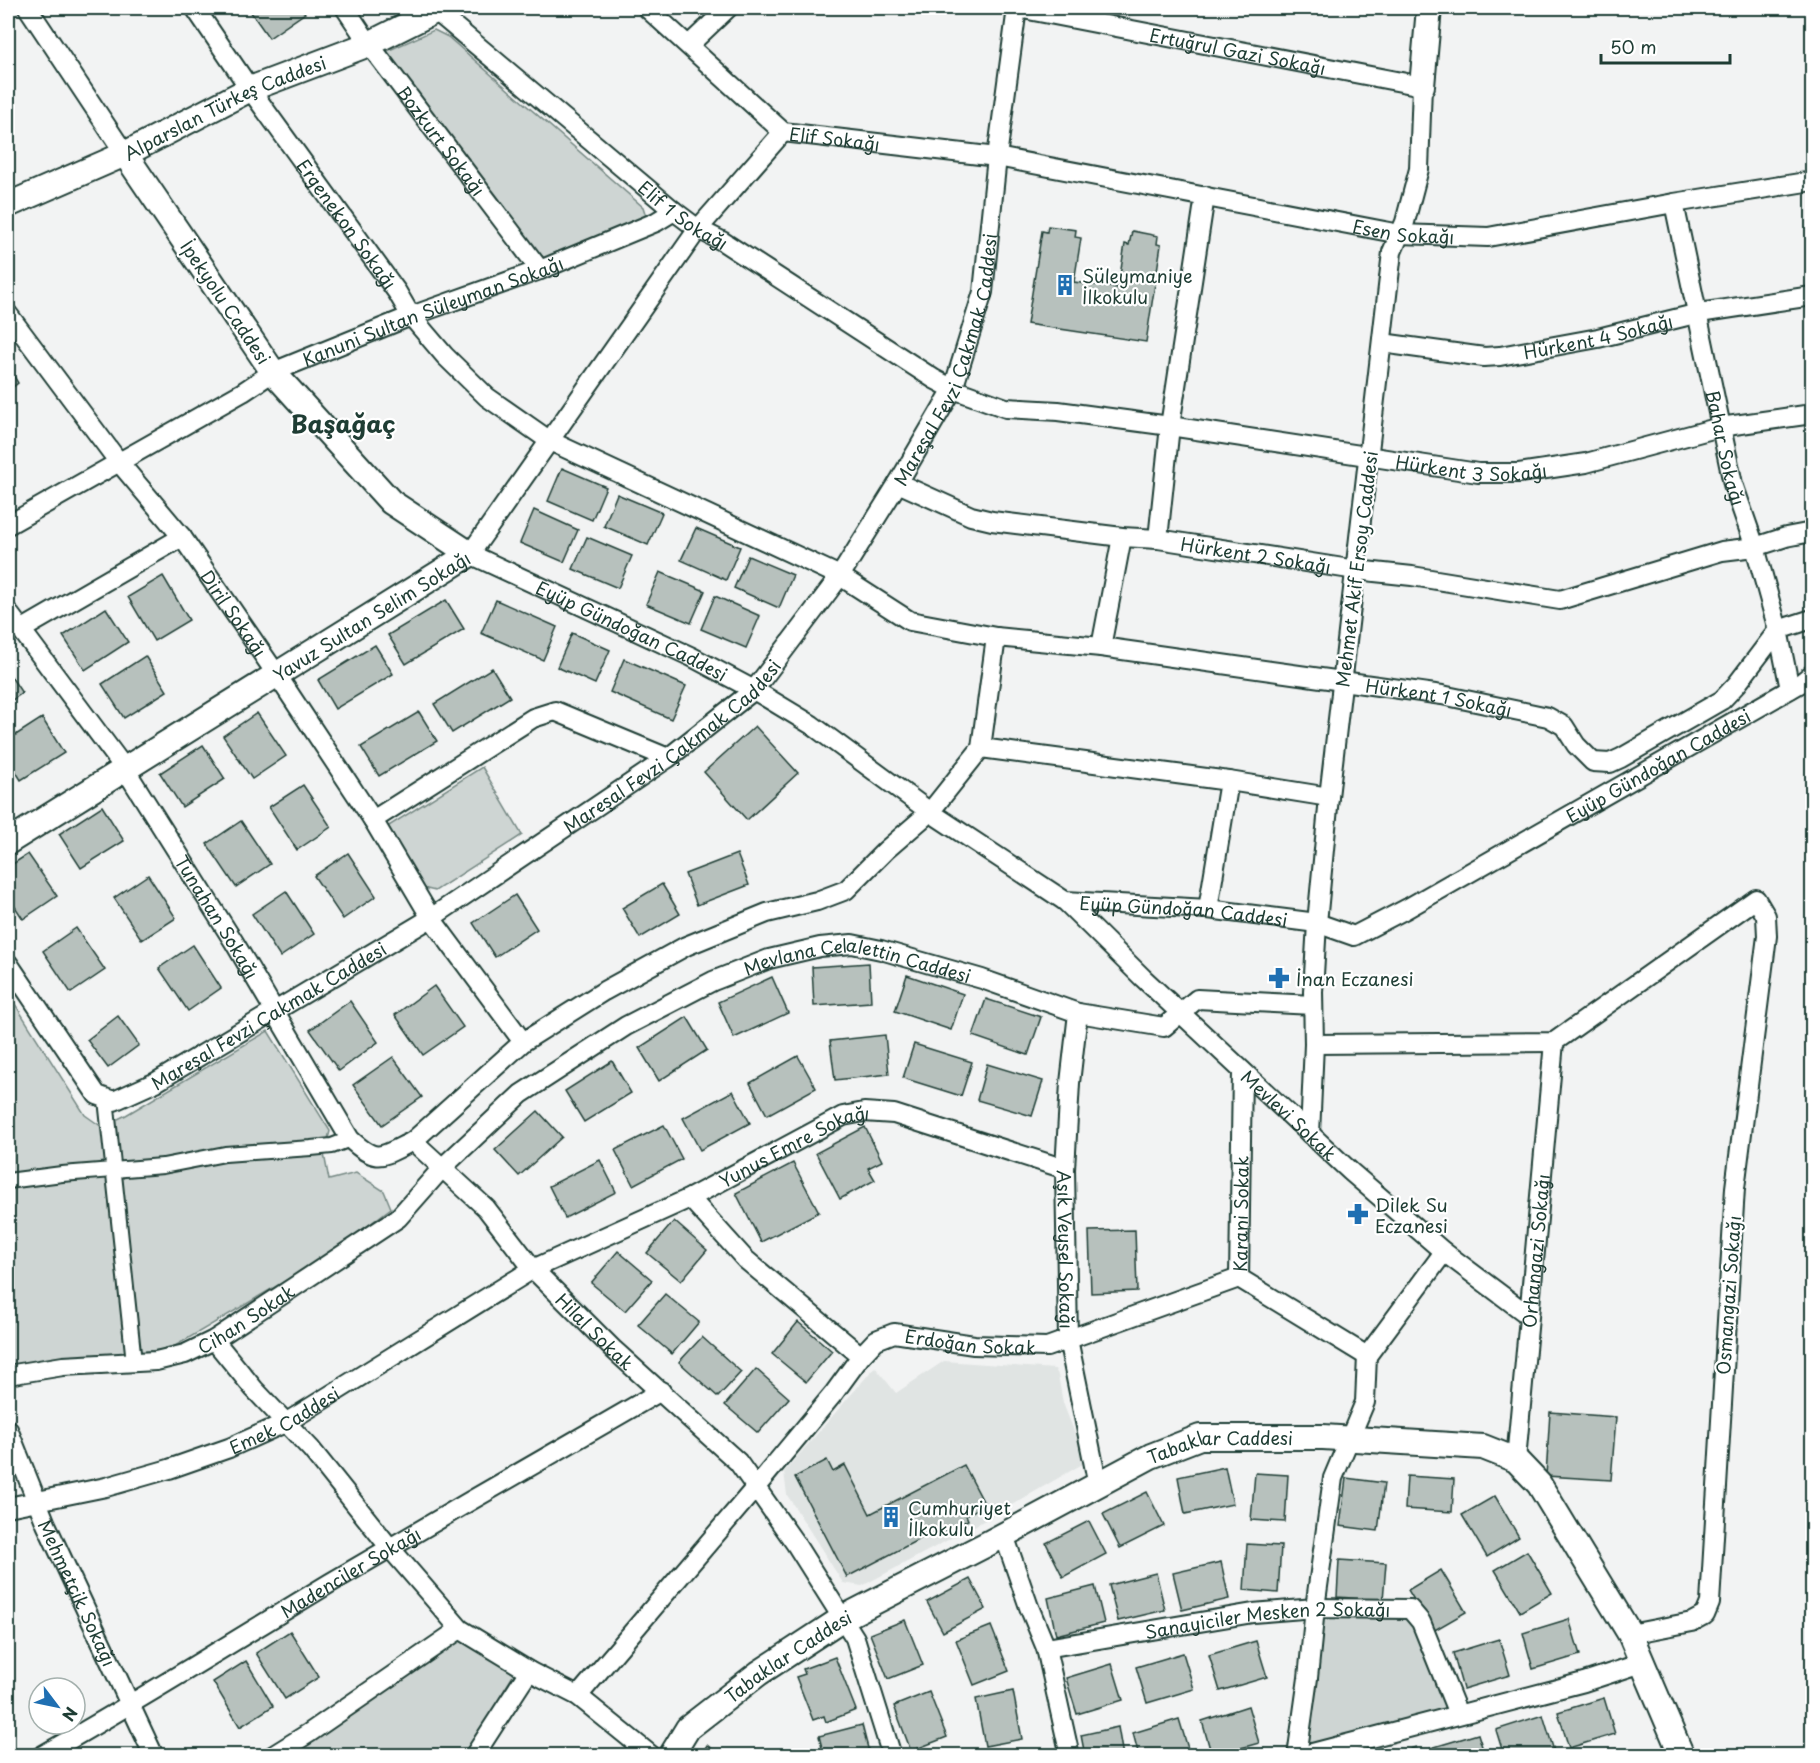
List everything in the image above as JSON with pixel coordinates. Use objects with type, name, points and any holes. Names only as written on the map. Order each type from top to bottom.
[{"type":"street","name":"İpekyolu Caddesi","points":[[28,8],[273,372],[391,502],[470,554]]},
{"type":"street","name":"Ergenekon Sokağı","points":[[195,8],[411,315],[445,356],[487,397],[550,441],[840,576]]},
{"type":"street","name":"Bozkurt Sokağı","points":[[345,8],[369,44],[540,270]]},
{"type":"street","name":"Elif Sokağı","points":[[647,8],[783,132],[998,157]]},
{"type":"street","points":[[689,45],[728,8]]},
{"type":"street","name":"Ertuğrul Gazi Sokağı","points":[[1018,8],[1422,86]]},
{"type":"street","name":"Mareşal Fevzi Çakmak Caddesi","points":[[106,1098],[114,1101],[156,1082],[431,918],[668,758],[754,690],[840,576],[898,483],[953,388],[982,292],[1018,8]]},
{"type":"street","name":"Mehmet Akif Ersoy Caddesi","points":[[1310,1134],[1317,923],[1329,797],[1392,252],[1400,234],[1419,169],[1428,8]]},
{"type":"street","name":"Alparslan Türkeş Caddesi","points":[[8,206],[125,154],[250,89],[369,44],[438,9]]},
{"type":"street","name":"Elif 1 Sokağı","points":[[438,9],[698,229],[722,241],[924,373],[953,388]]},
{"type":"street","name":"Yavuz Sultan Selim Sokağı","points":[[8,842],[470,554],[698,229],[783,132]]},
{"type":"street","name":"Esen Sokağı","points":[[998,157],[1400,234],[1488,237],[1674,203],[1812,181]]},
{"type":"street","points":[[1158,539],[1170,426],[1205,196]]},
{"type":"street","name":"Bahar Sokağı","points":[[1674,203],[1699,313],[1720,428],[1733,484],[1755,547],[1778,630],[1790,689]]},
{"type":"street","name":"Kanuni Sultan Süleyman Sokağı","points":[[8,525],[243,392],[273,372],[411,315],[540,270],[656,222],[674,211]]},
{"type":"street","name":"Hürkent 4 Sokağı","points":[[1382,343],[1484,357],[1500,356],[1598,338],[1699,313],[1812,296]]},
{"type":"street","name":"Diril Sokağı","points":[[8,314],[118,461],[182,537],[373,820],[431,918],[523,1042]]},
{"type":"street","name":"Hürkent 3 Sokağı","points":[[953,388],[1006,408],[1058,411],[1170,426],[1478,472],[1519,472],[1586,463],[1720,428],[1812,414]]},
{"type":"street","name":"Hürkent 2 Sokağı","points":[[898,483],[971,516],[992,521],[1122,537],[1158,539],[1560,600],[1722,551],[1755,547]]},
{"type":"street","points":[[1755,547],[1812,532]]},
{"type":"street","points":[[21,630],[182,537]]},
{"type":"street","points":[[1101,647],[1122,537]]},
{"type":"street","name":"Eyüp Gündoğan Caddesi","points":[[470,554],[692,657],[754,690],[812,725],[930,812],[1065,901],[1208,909],[1317,923],[1354,936],[1406,909],[1790,689],[1812,674]]},
{"type":"street","name":"Hürkent 1 Sokağı","points":[[840,576],[910,621],[996,637],[1101,647],[1342,680],[1442,696],[1548,717],[1564,726],[1576,745],[1593,762],[1610,763],[1722,700],[1778,630]]},
{"type":"street","name":"Tunahan Sokağı","points":[[8,612],[125,769],[234,942],[350,1139],[365,1154],[380,1156],[413,1141],[523,1042],[604,991],[686,946],[767,914],[817,902],[846,890],[886,850],[930,812],[981,748]]},
{"type":"street","points":[[1778,630],[1812,619]]},
{"type":"street","points":[[996,637],[981,748],[1229,781],[1329,797]]},
{"type":"street","points":[[373,820],[533,718],[555,711],[668,758]]},
{"type":"street","points":[[1208,909],[1229,781]]},
{"type":"street","name":"Osmangazi Sokağı","points":[[1554,1042],[1756,899],[1766,916],[1767,936],[1735,1188],[1710,1603],[1705,1615],[1692,1622],[1629,1634]]},
{"type":"street","name":"Mevlevi Sokak","points":[[1065,901],[1143,978],[1351,1172],[1444,1252],[1528,1315]]},
{"type":"street","name":"Mevlana Celalettin Caddesi","points":[[443,1167],[521,1094],[626,1026],[713,981],[769,959],[820,947],[852,944],[881,950],[982,979],[1078,1013],[1164,1027],[1197,999],[1313,1005]]},
{"type":"street","points":[[8,963],[97,1095],[106,1098],[133,1358]]},
{"type":"street","name":"Aşık Veysel Sokağı","points":[[1078,1013],[1065,1169],[1068,1339],[1098,1485]]},
{"type":"street","points":[[1314,1044],[1554,1042]]},
{"type":"street","name":"Orhangazi Sokağı","points":[[1516,1460],[1554,1042]]},
{"type":"street","name":"Karani Sokak","points":[[1242,1071],[1239,1278],[1367,1356]]},
{"type":"street","name":"Yunus Emre Sokağı","points":[[533,1269],[690,1198],[843,1116],[864,1112],[894,1114],[1065,1169]]},
{"type":"street","points":[[8,1181],[163,1166],[225,1154],[332,1146],[350,1139]]},
{"type":"street","points":[[413,1141],[443,1167]]},
{"type":"street","name":"Hilal Sokak","points":[[443,1167],[486,1208],[533,1269],[614,1350],[738,1462],[855,1638],[892,1755]]},
{"type":"street","name":"Cihan Sokak","points":[[8,1375],[133,1358],[156,1361],[185,1354],[214,1340],[398,1218],[443,1167]]},
{"type":"street","points":[[578,1696],[756,1487],[834,1393],[861,1356],[745,1259],[690,1198]]},
{"type":"street","points":[[1444,1252],[1367,1356],[1365,1402],[1333,1478],[1315,1608],[1299,1755],[1584,1682],[1642,1663]]},
{"type":"street","name":"Emek Caddesi","points":[[8,1507],[106,1487],[169,1469],[229,1448],[286,1422],[533,1269]]},
{"type":"street","name":"Erdoğan Sokak","points":[[861,1356],[876,1340],[894,1332],[974,1345],[1047,1347],[1239,1278]]},
{"type":"street","points":[[214,1340],[254,1389],[317,1457],[390,1548],[460,1629],[529,1671],[578,1696],[652,1755]]},
{"type":"street","name":"Madenciler Sokağı","points":[[41,1755],[130,1706],[390,1548],[661,1391]]},
{"type":"street","name":"Mehmetçik Sokağı","points":[[8,1429],[36,1501],[154,1755]]},
{"type":"street","name":"Tabaklar Caddesi","points":[[670,1755],[688,1728],[759,1673],[843,1618],[1151,1456],[1200,1437],[1350,1437],[1484,1447],[1516,1460],[1539,1484],[1629,1634],[1682,1755]]},
{"type":"street","points":[[1004,1535],[1046,1648],[1070,1755]]},
{"type":"street","name":"Sanayiciler Mesken 2 Sokağı","points":[[1046,1648],[1253,1613],[1315,1608],[1410,1609],[1421,1622],[1458,1714]]},
{"type":"street","points":[[272,1755],[309,1733],[460,1629]]},
{"type":"street","points":[[474,1755],[529,1671]]},
{"type":"shaded area","points":[[434,30],[448,37],[643,207],[646,216],[643,224],[550,262],[535,255],[385,52]]},
{"type":"shaded area","points":[[482,767],[522,835],[435,891],[423,888],[384,829]]},
{"type":"shaded area","points":[[8,993],[85,1115],[102,1127],[268,1031],[330,1131],[324,1154],[329,1180],[356,1173],[384,1191],[391,1208],[329,1255],[170,1349],[8,1365]]},
{"type":"shaded area","points":[[944,1361],[1055,1369],[1063,1403],[1086,1462],[989,1518],[862,1586],[843,1583],[787,1495],[784,1472],[875,1367],[896,1393]]},
{"type":"shaded area","points":[[1320,1616],[1411,1618],[1436,1675],[1446,1711],[1306,1748]]},
{"type":"shaded area","points":[[460,1641],[517,1669],[465,1755],[292,1756],[453,1644]]},
{"type":"building","points":[[248,8],[301,8],[305,13],[269,38]]},
{"type":"building","name":"Süleymaniye İlkokulu","points":[[1048,226],[1076,230],[1075,237],[1081,238],[1074,282],[1118,288],[1125,244],[1129,245],[1132,231],[1158,236],[1157,244],[1161,245],[1146,342],[1027,324],[1042,231],[1047,232]]},
{"type":"building","points":[[8,366],[18,383],[8,391]]},
{"type":"building","points":[[562,468],[606,487],[592,520],[548,501]]},
{"type":"building","points":[[617,494],[662,513],[648,545],[604,526]]},
{"type":"building","points":[[534,510],[578,530],[564,562],[520,543]]},
{"type":"building","points":[[696,528],[740,547],[726,580],[681,560]]},
{"type":"building","points":[[587,537],[632,556],[618,588],[573,569]]},
{"type":"building","points":[[748,556],[793,575],[779,608],[734,588]]},
{"type":"building","points":[[660,572],[705,591],[691,623],[646,604]]},
{"type":"building","points":[[163,576],[189,620],[154,641],[128,597]]},
{"type":"building","points":[[715,596],[760,616],[746,648],[701,629]]},
{"type":"building","points":[[446,600],[464,629],[406,664],[388,635]]},
{"type":"building","points":[[496,600],[557,627],[543,660],[481,633]]},
{"type":"building","points":[[106,608],[128,642],[85,670],[63,636]]},
{"type":"building","points":[[572,633],[610,650],[595,684],[557,667]]},
{"type":"building","points":[[375,645],[393,674],[335,709],[318,680]]},
{"type":"building","points":[[145,656],[167,691],[124,718],[102,684]]},
{"type":"building","points":[[624,659],[686,686],[671,719],[610,692]]},
{"type":"building","points":[[492,668],[510,697],[452,733],[434,704]]},
{"type":"building","points":[[8,672],[22,693],[8,703]]},
{"type":"building","points":[[419,712],[437,741],[379,776],[361,747]]},
{"type":"building","points":[[257,713],[286,756],[252,779],[223,736]]},
{"type":"building","points":[[42,718],[64,753],[21,780],[8,759],[8,740]]},
{"type":"building","points":[[755,726],[798,773],[747,820],[704,772]]},
{"type":"building","points":[[203,745],[225,779],[182,807],[160,773]]},
{"type":"building","points":[[303,785],[331,827],[297,850],[269,807]]},
{"type":"building","points":[[102,806],[124,841],[81,868],[59,834]]},
{"type":"building","points":[[241,821],[270,864],[236,887],[207,844]]},
{"type":"building","points":[[348,853],[376,896],[343,919],[314,876]]},
{"type":"building","points":[[28,854],[57,896],[23,919],[8,896],[8,867]]},
{"type":"building","points":[[737,854],[749,885],[697,905],[685,874]]},
{"type":"building","points":[[148,875],[176,918],[142,940],[114,898]]},
{"type":"building","points":[[662,884],[680,914],[640,938],[622,908]]},
{"type":"building","points":[[286,891],[314,934],[280,957],[252,914]]},
{"type":"building","points":[[515,895],[537,929],[495,957],[473,923]]},
{"type":"building","points":[[76,928],[105,970],[71,993],[43,951]]},
{"type":"building","points":[[193,945],[221,988],[188,1011],[159,968]]},
{"type":"building","points":[[869,963],[871,1002],[814,1006],[812,967]]},
{"type":"building","points":[[907,975],[963,994],[951,1030],[895,1011]]},
{"type":"building","points":[[772,977],[788,1013],[734,1038],[718,1002]]},
{"type":"building","points":[[434,986],[463,1027],[423,1055],[395,1015]]},
{"type":"building","points":[[986,999],[1041,1017],[1028,1055],[973,1036]]},
{"type":"building","points":[[350,1001],[378,1042],[339,1071],[310,1030]]},
{"type":"building","points":[[118,1016],[139,1045],[108,1068],[87,1040]]},
{"type":"building","points":[[687,1017],[707,1050],[659,1081],[639,1048]]},
{"type":"building","points":[[885,1035],[889,1074],[835,1080],[830,1041]]},
{"type":"building","points":[[914,1044],[972,1062],[961,1096],[903,1078]]},
{"type":"building","points":[[798,1056],[816,1088],[767,1115],[750,1083]]},
{"type":"building","points":[[393,1057],[422,1097],[382,1125],[353,1085]]},
{"type":"building","points":[[612,1061],[631,1093],[584,1122],[565,1091]]},
{"type":"building","points":[[987,1064],[1043,1081],[1032,1116],[977,1100]]},
{"type":"building","points":[[733,1091],[750,1123],[700,1150],[683,1118]]},
{"type":"building","points":[[538,1111],[562,1137],[519,1176],[495,1150]]},
{"type":"building","points":[[664,1125],[682,1159],[633,1185],[615,1150]]},
{"type":"building","points":[[865,1127],[882,1161],[868,1168],[875,1180],[840,1199],[816,1153]]},
{"type":"building","points":[[600,1160],[616,1192],[565,1218],[549,1186]]},
{"type":"building","points":[[793,1163],[819,1212],[761,1242],[736,1193]]},
{"type":"building","points":[[674,1221],[707,1250],[681,1281],[647,1253]]},
{"type":"building","points":[[1135,1230],[1137,1291],[1091,1293],[1089,1231]]},
{"type":"building","points":[[618,1251],[652,1280],[625,1311],[591,1283]]},
{"type":"building","points":[[665,1294],[699,1322],[672,1354],[638,1325]]},
{"type":"building","points":[[798,1322],[832,1351],[806,1382],[772,1354]]},
{"type":"building","points":[[702,1337],[741,1372],[718,1397],[679,1362]]},
{"type":"building","points":[[756,1369],[789,1398],[758,1433],[725,1405]]},
{"type":"building","points":[[1550,1412],[1616,1417],[1611,1480],[1546,1476]]},
{"type":"building","name":"Cumhuriyet İlkokulu","points":[[827,1460],[833,1472],[845,1465],[870,1514],[964,1465],[985,1505],[966,1515],[968,1520],[933,1538],[931,1533],[847,1577],[795,1477]]},
{"type":"building","points":[[1225,1467],[1233,1504],[1185,1514],[1178,1477]]},
{"type":"building","points":[[1255,1473],[1288,1475],[1285,1522],[1251,1520]]},
{"type":"building","points":[[1407,1476],[1454,1479],[1452,1512],[1405,1509]]},
{"type":"building","points":[[1346,1478],[1384,1483],[1378,1531],[1340,1526]]},
{"type":"building","points":[[1147,1492],[1164,1526],[1120,1548],[1103,1514]]},
{"type":"building","points":[[1495,1496],[1519,1537],[1487,1557],[1462,1515]]},
{"type":"building","points":[[1089,1521],[1106,1554],[1063,1577],[1046,1543]]},
{"type":"building","points":[[1247,1544],[1281,1546],[1278,1593],[1244,1590]]},
{"type":"building","points":[[1527,1551],[1552,1593],[1520,1612],[1495,1570]]},
{"type":"building","points":[[1339,1560],[1386,1563],[1383,1600],[1337,1597]]},
{"type":"building","points":[[1221,1562],[1229,1599],[1182,1610],[1173,1573]]},
{"type":"building","points":[[1441,1570],[1466,1612],[1433,1631],[1408,1590]]},
{"type":"building","points":[[1156,1573],[1165,1610],[1118,1621],[1109,1585]]},
{"type":"building","points":[[970,1579],[986,1609],[943,1632],[927,1602]]},
{"type":"building","points":[[1095,1586],[1104,1623],[1056,1635],[1048,1598]]},
{"type":"building","points":[[1569,1619],[1580,1655],[1533,1669],[1523,1633]]},
{"type":"building","points":[[905,1620],[923,1665],[888,1679],[870,1634]]},
{"type":"building","points":[[991,1626],[1009,1671],[974,1685],[956,1640]]},
{"type":"building","points":[[290,1631],[319,1677],[285,1699],[256,1653]]},
{"type":"building","points":[[1499,1639],[1510,1675],[1463,1689],[1453,1653]]},
{"type":"building","points":[[1256,1641],[1267,1677],[1220,1691],[1209,1655]]},
{"type":"building","points":[[1183,1653],[1194,1689],[1147,1703],[1136,1667]]},
{"type":"building","points":[[835,1657],[856,1710],[826,1722],[824,1716],[813,1720],[796,1677],[805,1674],[803,1669]]},
{"type":"building","points":[[246,1661],[273,1706],[240,1727],[213,1682]]},
{"type":"building","points":[[1112,1664],[1123,1700],[1077,1714],[1066,1678]]},
{"type":"building","points":[[1013,1691],[1022,1739],[985,1746],[976,1699]]},
{"type":"building","points":[[929,1692],[947,1737],[911,1751],[894,1706]]},
{"type":"building","points":[[1604,1698],[1615,1734],[1569,1748],[1558,1712]]},
{"type":"building","points":[[1248,1706],[1259,1743],[1212,1756],[1202,1721]]},
{"type":"building","points":[[1543,1715],[1554,1751],[1540,1756],[1504,1756],[1496,1730]]},
{"type":"building","points":[[1179,1719],[1190,1755],[1139,1756],[1133,1733]]},
{"type":"building","points":[[862,1725],[870,1756],[824,1756],[819,1736]]},
{"type":"building","points":[[1118,1727],[1123,1756],[1085,1756],[1081,1735]]},
{"type":"building","points":[[1478,1734],[1485,1756],[1434,1756],[1431,1748]]},
{"type":"building","points":[[707,1745],[721,1756],[700,1756]]},
{"type":"building","points":[[1416,1747],[1419,1756],[1390,1756]]},
{"type":"place","name":"Süleymaniye İlkokulu","points":[[1065,285]]},
{"type":"place","name":"İnan Eczanesi","points":[[1279,978]]},
{"type":"place","name":"Dilek Su Eczanesi","points":[[1358,1214]]},
{"type":"place","name":"Cumhuriyet İlkokulu","points":[[891,1517]]},
{"type":"district","name":"Başağaç","points":[[343,423]]}]
